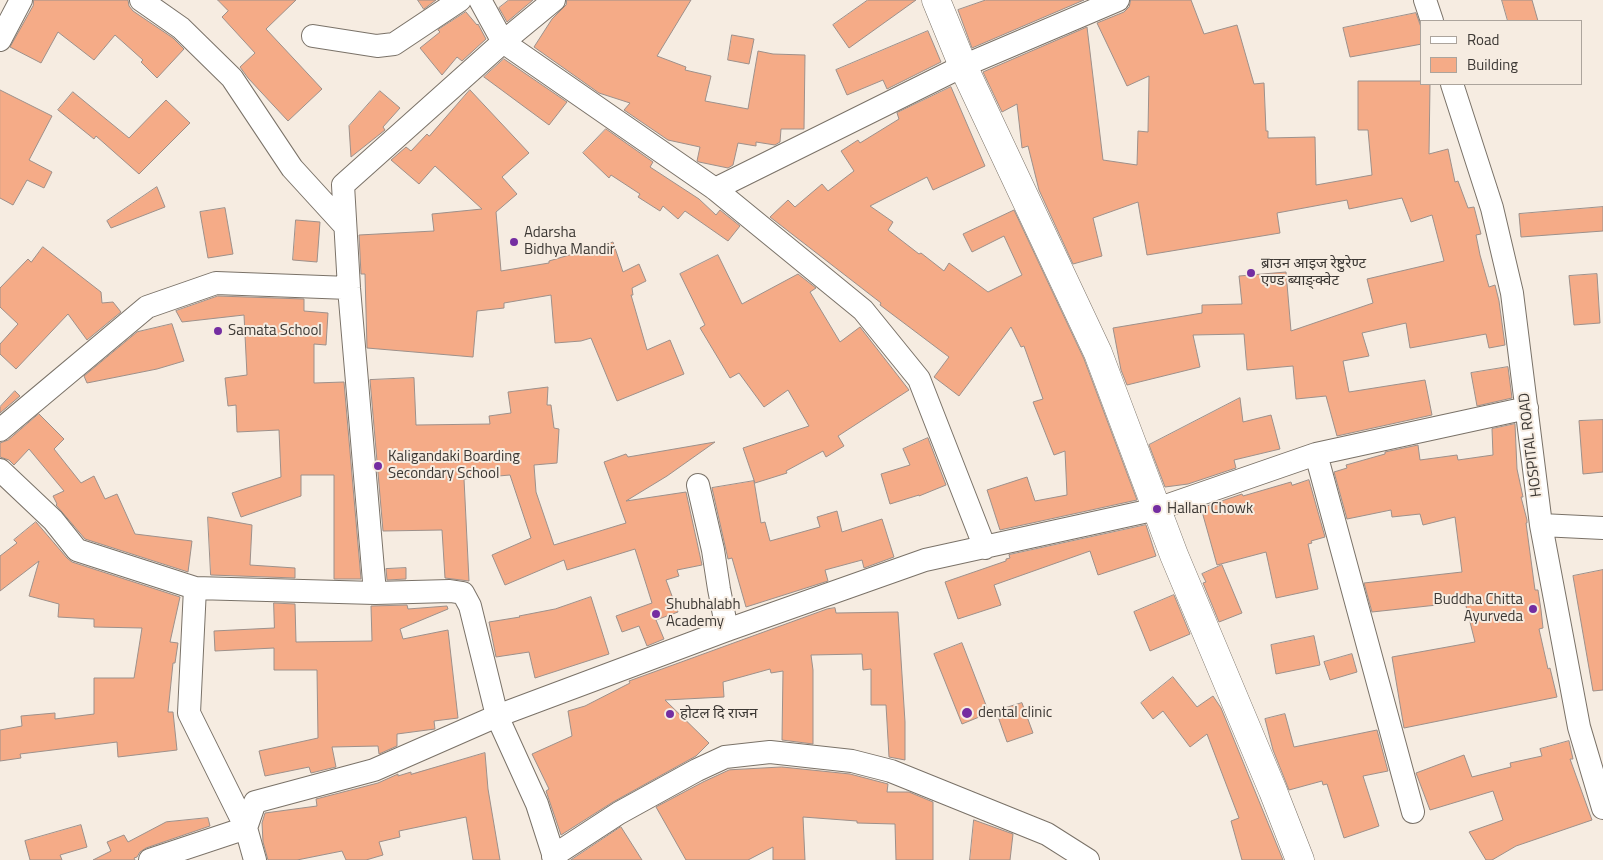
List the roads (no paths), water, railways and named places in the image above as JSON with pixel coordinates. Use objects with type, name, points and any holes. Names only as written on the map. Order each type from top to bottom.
[{"type":"main road","points":[[936,0],[963,66],[1098,353],[1174,555],[1300,860]]},
{"type":"street","points":[[0,40],[22,0]]},
{"type":"street","points":[[141,0],[180,28],[232,78],[292,168],[345,226]]},
{"type":"street","points":[[313,36],[377,46],[394,44],[460,0]]},
{"type":"street","points":[[480,0],[503,42],[715,189],[863,310],[919,379],[985,548]]},
{"type":"street","points":[[375,593],[342,185],[503,42],[554,0]]},
{"type":"street","points":[[715,189],[963,66],[1118,0]]},
{"type":"street","points":[[1425,0],[1432,20]]},
{"type":"street","name":"HOSPITAL ROAD","points":[[1452,85],[1492,208],[1512,293],[1541,525],[1579,727],[1603,808]]},
{"type":"street","points":[[0,430],[147,307],[216,284],[349,288]]},
{"type":"street","points":[[246,828],[255,802],[374,770],[497,716],[727,630],[925,560],[1157,509],[1316,454],[1527,408]]},
{"type":"street","points":[[1316,454],[1413,812]]},
{"type":"street","points":[[0,470],[53,520],[77,550],[195,588],[375,593],[463,593],[470,606],[497,716],[537,804],[554,858],[619,813],[697,770],[725,757],[770,752],[852,761],[891,771],[1047,834],[1088,860]]},
{"type":"street","points":[[698,485],[713,550],[718,589],[727,630]]},
{"type":"street","points":[[1541,525],[1603,528]]},
{"type":"street","points":[[195,588],[189,713],[246,828],[255,860]]},
{"type":"street","points":[[150,860],[246,828]]},
{"type":"place","name":"Adarsha Bidhya Mandir","points":[[514,242]]},
{"type":"place","name":"ब्राउन आइज रेष्टुरेण्ट एण्ड ब्याङ्क्वेट","points":[[1251,273]]},
{"type":"place","name":"Samata School","points":[[218,331]]},
{"type":"place","name":"Kaligandaki Boarding Secondary School","points":[[378,466]]},
{"type":"place","name":"Hallan Chowk","points":[[1157,509]]},
{"type":"place","name":"Buddha Chitta Ayurveda","points":[[1533,609]]},
{"type":"place","name":"Shubhalabh Academy","points":[[656,614]]},
{"type":"place","name":"dental clinic","points":[[967,713]]},
{"type":"place","name":"होटल दि राजन","points":[[670,714]]}]
